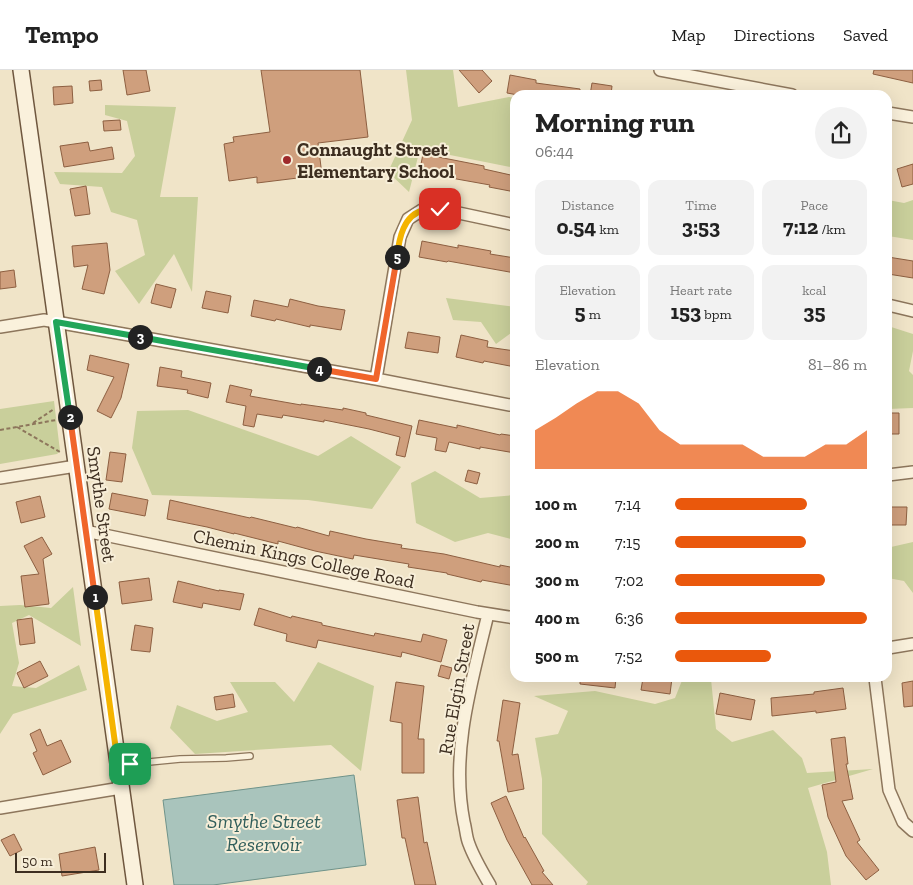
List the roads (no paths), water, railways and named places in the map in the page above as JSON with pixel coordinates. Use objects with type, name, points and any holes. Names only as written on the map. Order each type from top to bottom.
[{"type":"main road","name":"Smythe Street","points":[[21,70],[135,885]]},
{"type":"street","points":[[660,70],[766,90]]},
{"type":"street","points":[[892,114],[913,117]]},
{"type":"street","points":[[376,379],[400,237],[408,219],[422,210],[440,209],[510,224]]},
{"type":"street","points":[[892,306],[913,310]]},
{"type":"street","points":[[0,327],[44,320],[376,379],[510,405]]},
{"type":"street","points":[[0,478],[76,466]]},
{"type":"street","points":[[892,475],[913,472]]},
{"type":"street","name":"Chemin Kings College Road","points":[[85,530],[510,617]]},
{"type":"street","name":"Rue Elgin Street","points":[[488,614],[462,733],[460,774],[462,808],[469,844],[490,885]]},
{"type":"street","points":[[892,647],[913,644]]},
{"type":"street","points":[[876,682],[889,790],[903,822],[913,832]]},
{"type":"street","points":[[0,808],[121,788]]},
{"type":"lane","points":[[118,765],[180,759],[250,756]]},
{"type":"water","name":"Smythe Street Reservoir","points":[[354,775],[366,865],[213,885],[174,885],[163,800]]},
{"type":"place","name":"Connaught Street Elementary School","points":[[287,160]]}]
